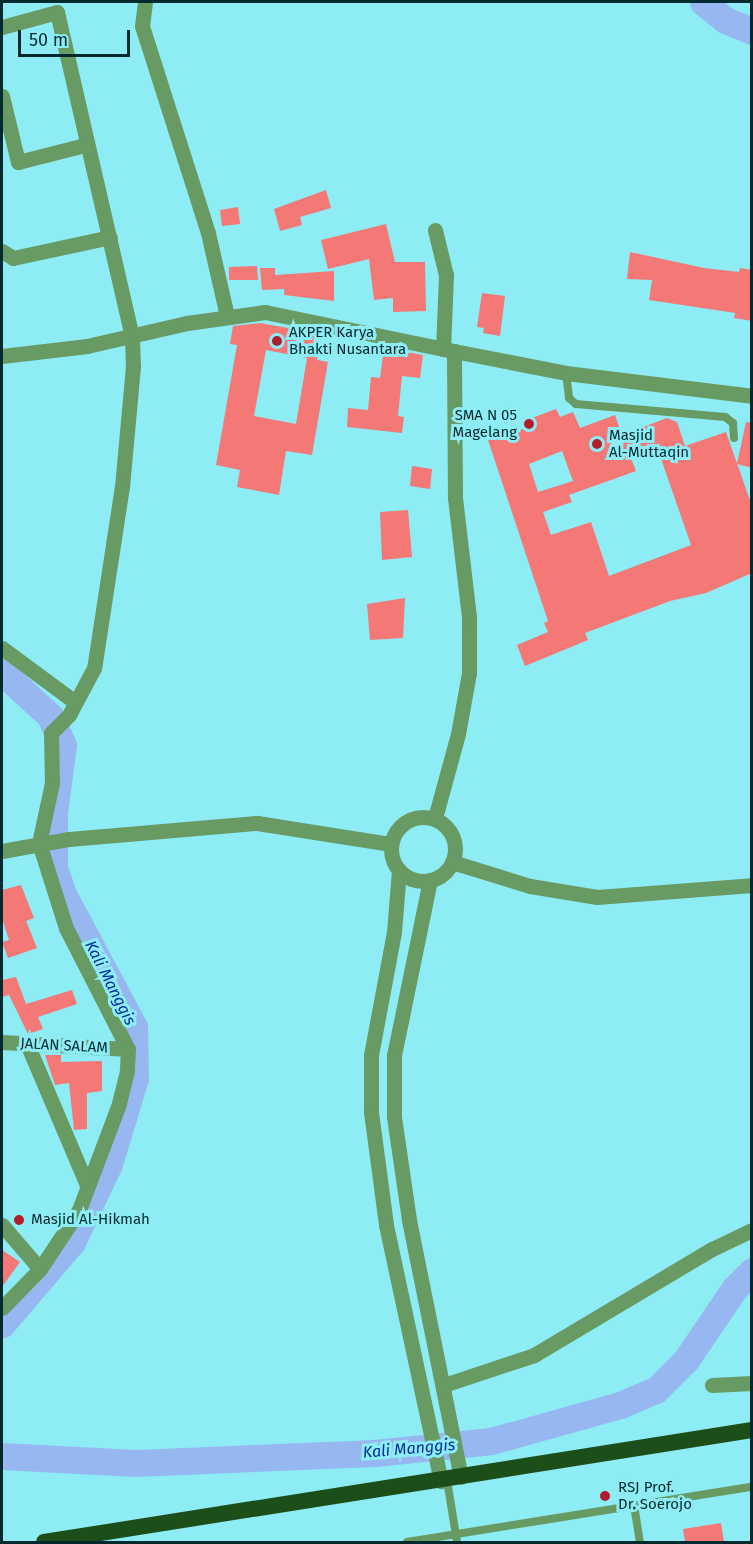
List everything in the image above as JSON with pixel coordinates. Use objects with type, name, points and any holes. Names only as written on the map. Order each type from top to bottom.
[{"type":"highway","points":[[44,1542],[752,1430]]},
{"type":"street","points":[[145,2],[142,26],[208,233],[227,316]]},
{"type":"street","points":[[2,27],[57,12],[85,145],[110,237],[132,338],[133,366],[124,465],[108,586],[94,668],[72,709],[51,733],[52,783],[41,843],[66,928],[128,1049],[119,1104],[79,1210],[40,1269],[2,1308]]},
{"type":"street","points":[[2,96],[18,162],[85,145]]},
{"type":"street","points":[[435,230],[446,275],[455,498],[470,617],[470,674],[458,734],[435,819]]},
{"type":"street","points":[[2,251],[13,258],[110,237]]},
{"type":"street","points":[[2,356],[132,338],[227,316],[265,312],[566,373],[752,396]]},
{"type":"street","points":[[2,648],[72,709]]},
{"type":"street","points":[[391,844],[406,821],[425,816],[444,824],[454,842],[452,862],[447,870],[430,880],[413,879],[399,870]]},
{"type":"street","points":[[2,851],[69,839],[257,823],[391,844]]},
{"type":"street","points":[[391,844],[399,870],[394,932],[371,1055],[371,1112],[386,1224],[438,1458],[450,1479]]},
{"type":"street","points":[[452,862],[530,886],[597,897],[752,885]]},
{"type":"street","points":[[430,880],[402,1010],[392,1084],[409,1220],[444,1385],[456,1455],[450,1479]]},
{"type":"street","name":"JALAN SALAM","points":[[2,1042],[28,1046],[128,1049]]},
{"type":"street","points":[[28,1046],[87,1185]]},
{"type":"street","points":[[2,1225],[40,1269]]},
{"type":"street","points":[[444,1385],[534,1355],[712,1249],[752,1230]]},
{"type":"street","points":[[405,1311],[426,1304]]},
{"type":"street","points":[[712,1385],[752,1383]]},
{"type":"lane","points":[[566,373],[569,398],[576,404],[724,417],[733,423],[734,438]]},
{"type":"lane","points":[[450,1479],[457,1539]]},
{"type":"lane","points":[[407,1542],[457,1539],[634,1506],[752,1488]]},
{"type":"lane","points":[[634,1506],[640,1542]]},
{"type":"building","points":[[326,190],[331,208],[300,217],[302,225],[280,231],[274,209]]},
{"type":"building","points":[[238,207],[240,224],[222,226],[220,210]]},
{"type":"building","points":[[386,224],[395,262],[425,262],[426,311],[393,312],[393,298],[374,300],[369,259],[328,269],[321,240]]},
{"type":"building","points":[[630,252],[704,268],[739,272],[740,268],[752,270],[752,321],[734,318],[735,313],[649,300],[652,280],[627,279]]},
{"type":"building","points":[[257,266],[258,280],[229,280],[229,267]]},
{"type":"building","points":[[260,268],[275,268],[275,275],[334,271],[334,301],[284,295],[284,289],[262,290]]},
{"type":"building","points":[[482,293],[505,296],[500,336],[483,333],[484,328],[477,327]]},
{"type":"building","points":[[260,323],[322,334],[317,360],[328,362],[312,455],[286,451],[279,495],[237,487],[240,470],[216,465],[237,345],[230,344],[233,326]],"holes":[[[266,350],[307,358],[296,424],[254,416]]]},
{"type":"building","points":[[384,348],[423,355],[420,378],[402,376],[398,416],[404,417],[402,433],[347,427],[348,408],[368,410],[371,377],[380,378]]},
{"type":"building","points":[[556,409],[560,417],[573,412],[580,428],[615,415],[622,435],[667,418],[677,422],[685,446],[726,432],[752,506],[752,573],[706,593],[670,601],[585,633],[588,640],[525,666],[517,645],[548,632],[544,623],[548,621],[488,440],[532,426],[529,419]],"holes":[[[657,447],[691,545],[609,576],[591,522],[551,535],[543,512],[572,502],[569,495],[636,471],[631,458]],[[562,451],[573,481],[538,492],[529,464]]]},
{"type":"building","points":[[746,422],[752,423],[752,468],[737,464]]},
{"type":"building","points":[[412,466],[432,469],[430,489],[410,486]]},
{"type":"building","points":[[408,510],[412,557],[382,560],[380,512]]},
{"type":"building","points":[[405,598],[403,638],[370,640],[367,604]]},
{"type":"building","points":[[21,885],[34,918],[26,921],[37,948],[8,958],[2,942],[9,940],[2,918],[2,890]]},
{"type":"building","points":[[16,977],[26,1004],[72,990],[77,1004],[38,1017],[43,1029],[28,1034],[9,995],[2,997],[2,980]]},
{"type":"building","points":[[45,1055],[61,1055],[61,1062],[102,1061],[102,1091],[87,1093],[87,1129],[74,1130],[69,1083],[55,1085]]},
{"type":"building","points":[[2,1250],[20,1262],[2,1287]]},
{"type":"building","points":[[721,1523],[724,1542],[685,1542],[683,1529]]},
{"type":"waterway","points":[[703,2],[725,20],[752,31]]},
{"type":"waterway","name":"Kali Manggis","points":[[2,672],[50,716],[63,745],[54,812],[54,868],[63,894],[134,1027],[135,1078],[109,1164],[72,1242],[2,1324]]},
{"type":"waterway","name":"Kali Manggis","points":[[2,1456],[135,1463],[375,1453],[491,1441],[620,1405],[656,1390],[686,1360],[734,1289],[752,1271]]},
{"type":"place","name":"AKPER Karya Bhakti Nusantara","points":[[277,341]]},
{"type":"place","name":"SMA N 05 Magelang","points":[[529,424]]},
{"type":"place","name":"Masjid Al-Muttaqin","points":[[597,444]]},
{"type":"place","name":"Masjid Al-Hikmah","points":[[19,1220]]},
{"type":"place","name":"RSJ Prof. Dr. Soerojo","points":[[605,1496]]}]
